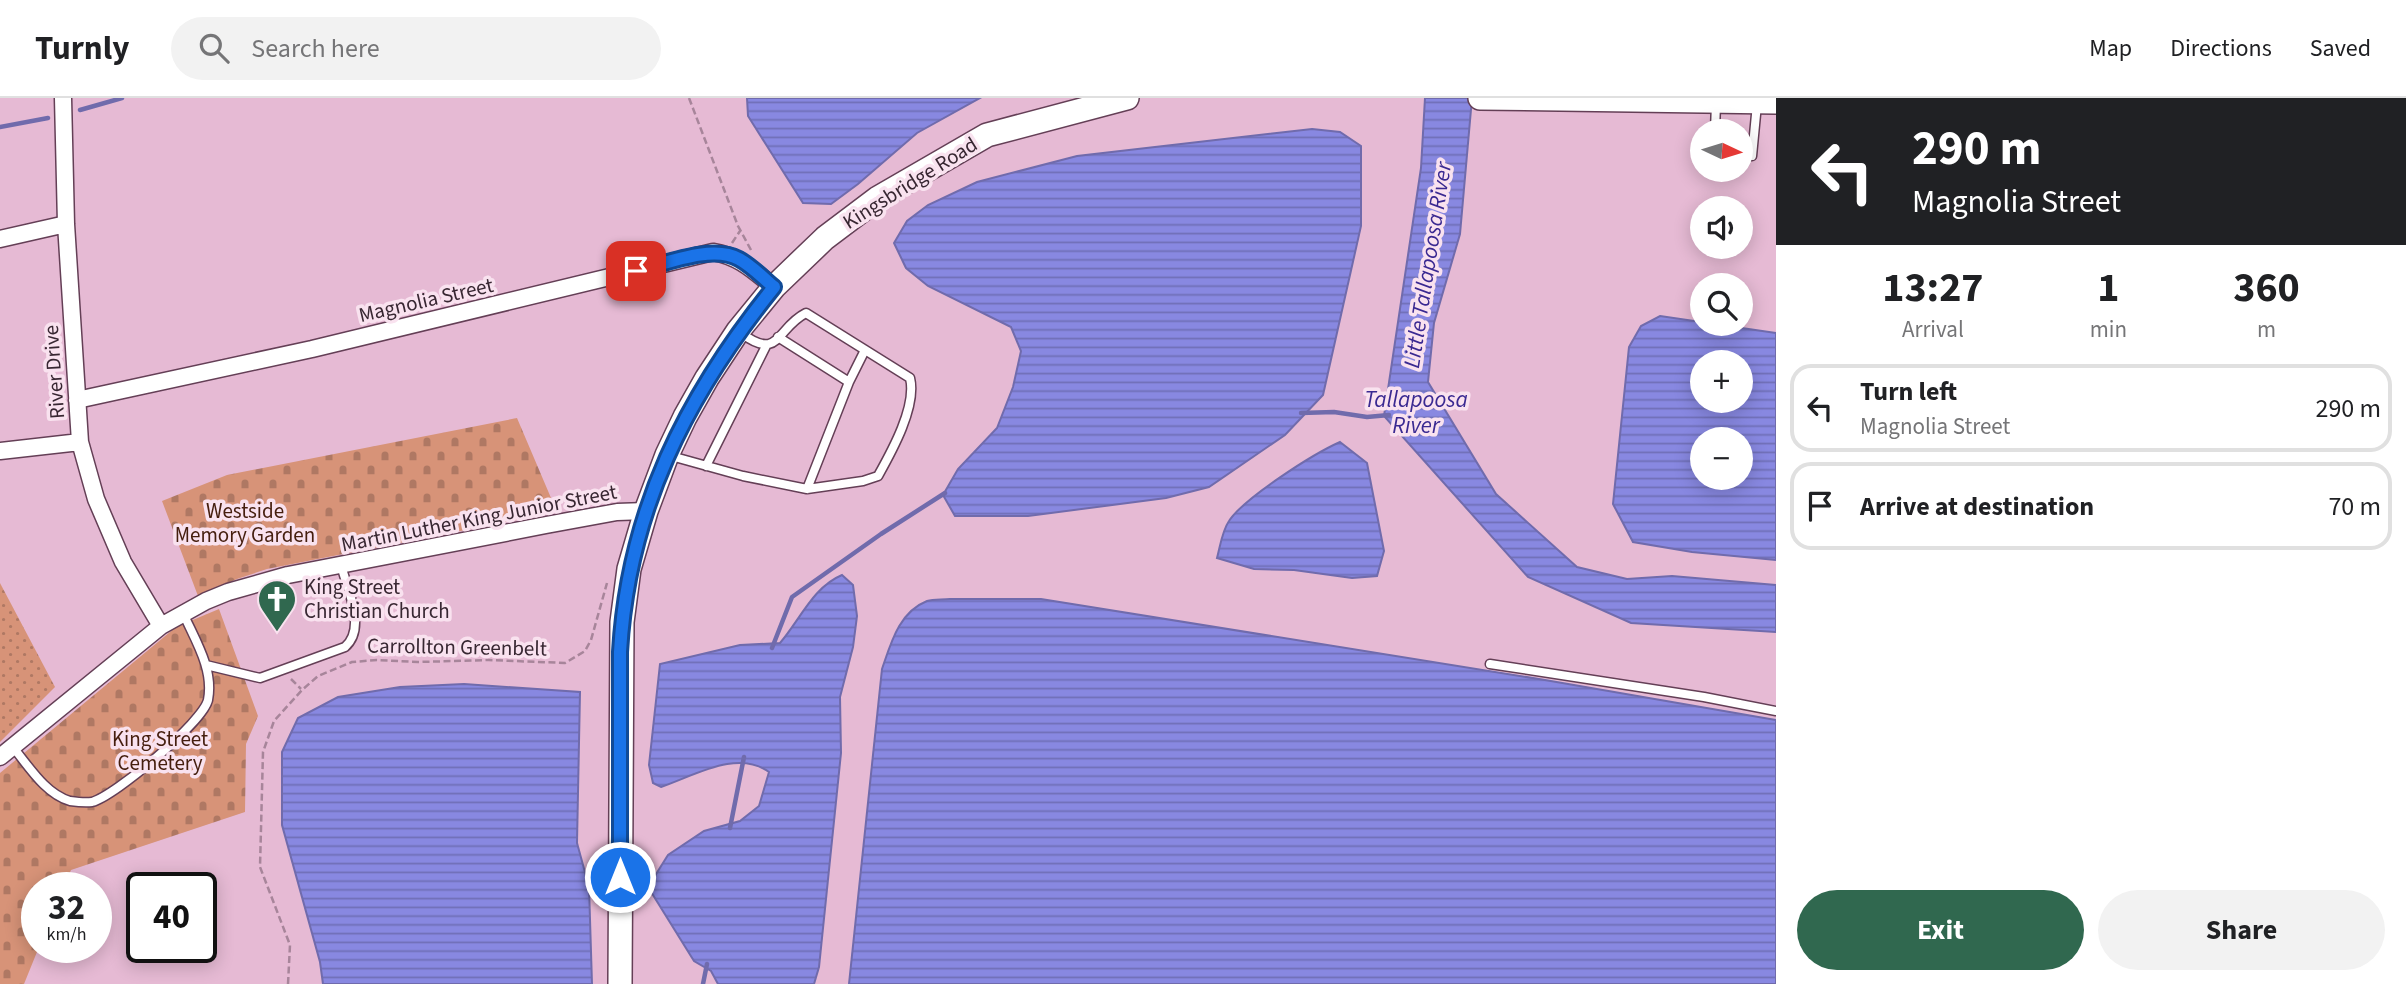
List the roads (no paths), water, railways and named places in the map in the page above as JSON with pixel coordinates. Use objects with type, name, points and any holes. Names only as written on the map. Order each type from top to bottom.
[{"type":"street","name":"River Drive","points":[[63,98],[66,224],[80,442],[96,499],[123,562],[161,626]]},
{"type":"street","name":"Kingsbridge Road","points":[[620,984],[621,622],[629,569],[646,511],[667,455],[707,378],[738,331],[774,287],[825,238],[878,198],[987,135],[1127,98]]},
{"type":"street","points":[[1480,98],[1767,102]]},
{"type":"street","points":[[0,239],[66,224]]},
{"type":"street","name":"Magnolia Street","points":[[77,400],[312,349],[713,252],[741,260],[774,287]]},
{"type":"street","points":[[0,451],[80,442]]},
{"type":"street","name":"Martin Luther King Junior Street","points":[[6,751],[161,626],[217,597],[260,581],[617,512],[646,511]]},
{"type":"lane","points":[[1716,119],[1717,101]]},
{"type":"lane","points":[[1754,149],[1767,102]]},
{"type":"lane","points":[[667,455],[706,466],[743,476],[807,489],[863,481],[878,476],[898,433],[913,391],[910,378],[806,313],[766,346],[706,466]]},
{"type":"lane","points":[[738,331],[766,346]]},
{"type":"lane","points":[[778,337],[849,382]]},
{"type":"lane","points":[[807,489],[864,350]]},
{"type":"lane","points":[[206,665],[260,678],[345,647],[352,640],[355,624],[341,565]]},
{"type":"lane","points":[[6,751],[50,791],[60,797],[80,802],[91,802],[104,797],[136,773],[200,716],[207,703],[209,688],[206,665],[183,613]]},
{"type":"lane","points":[[1490,664],[1704,697],[1776,711]]},
{"type":"water","points":[[747,98],[980,98],[917,133],[831,204],[803,203],[748,116]]},
{"type":"water","name":"Tallapoosa River","points":[[1425,98],[1472,98],[1460,234],[1434,323],[1428,382],[1496,494],[1577,567],[1627,579],[1672,576],[1776,585],[1776,632],[1631,623],[1528,577],[1384,416],[1421,168]]},
{"type":"water","points":[[1312,129],[1340,132],[1361,146],[1361,226],[1323,395],[1285,435],[1209,487],[1166,498],[1028,516],[955,516],[943,495],[958,469],[997,428],[1013,387],[1021,351],[1011,327],[928,286],[906,268],[894,243],[907,221],[928,205],[977,182],[1077,156]]},
{"type":"water","points":[[1660,316],[1690,320],[1690,336],[1753,336],[1753,330],[1776,333],[1776,560],[1692,552],[1633,542],[1613,504],[1629,347],[1641,326]]},
{"type":"water","points":[[1340,442],[1367,463],[1384,551],[1377,576],[1352,578],[1294,570],[1254,569],[1217,558],[1225,529],[1237,511],[1280,477]]},
{"type":"water","points":[[842,575],[853,585],[857,616],[853,647],[840,697],[841,753],[819,967],[814,984],[718,984],[711,971],[694,961],[648,887],[668,855],[704,831],[740,821],[759,806],[769,772],[743,763],[729,764],[701,771],[661,787],[653,783],[649,765],[660,664],[740,645],[780,643],[823,587]]},
{"type":"water","points":[[1041,599],[1776,720],[1776,984],[849,984],[882,669],[897,629],[909,613],[927,601]]},
{"type":"water","points":[[464,684],[580,692],[577,843],[589,887],[592,984],[323,984],[320,962],[282,825],[282,752],[298,718],[338,697],[400,687]]},
{"type":"waterway","points":[[80,110],[122,98]]},
{"type":"waterway","points":[[0,127],[48,118]]},
{"type":"waterway","points":[[1301,413],[1334,412],[1367,417],[1389,415]]},
{"type":"waterway","points":[[772,648],[792,597],[945,493]]},
{"type":"waterway","points":[[730,828],[744,757]]},
{"type":"waterway","points":[[703,984],[707,964]]},
{"type":"place","name":"King Street Christian Church","points":[[277,633]]},
{"type":"water label","name":"Little Tallapoosa River","points":[[1427,265]]},
{"type":"park label","name":"Westside Memory Garden","points":[[245,523]]},
{"type":"park label","name":"King Street Cemetery","points":[[160,751]]}]
